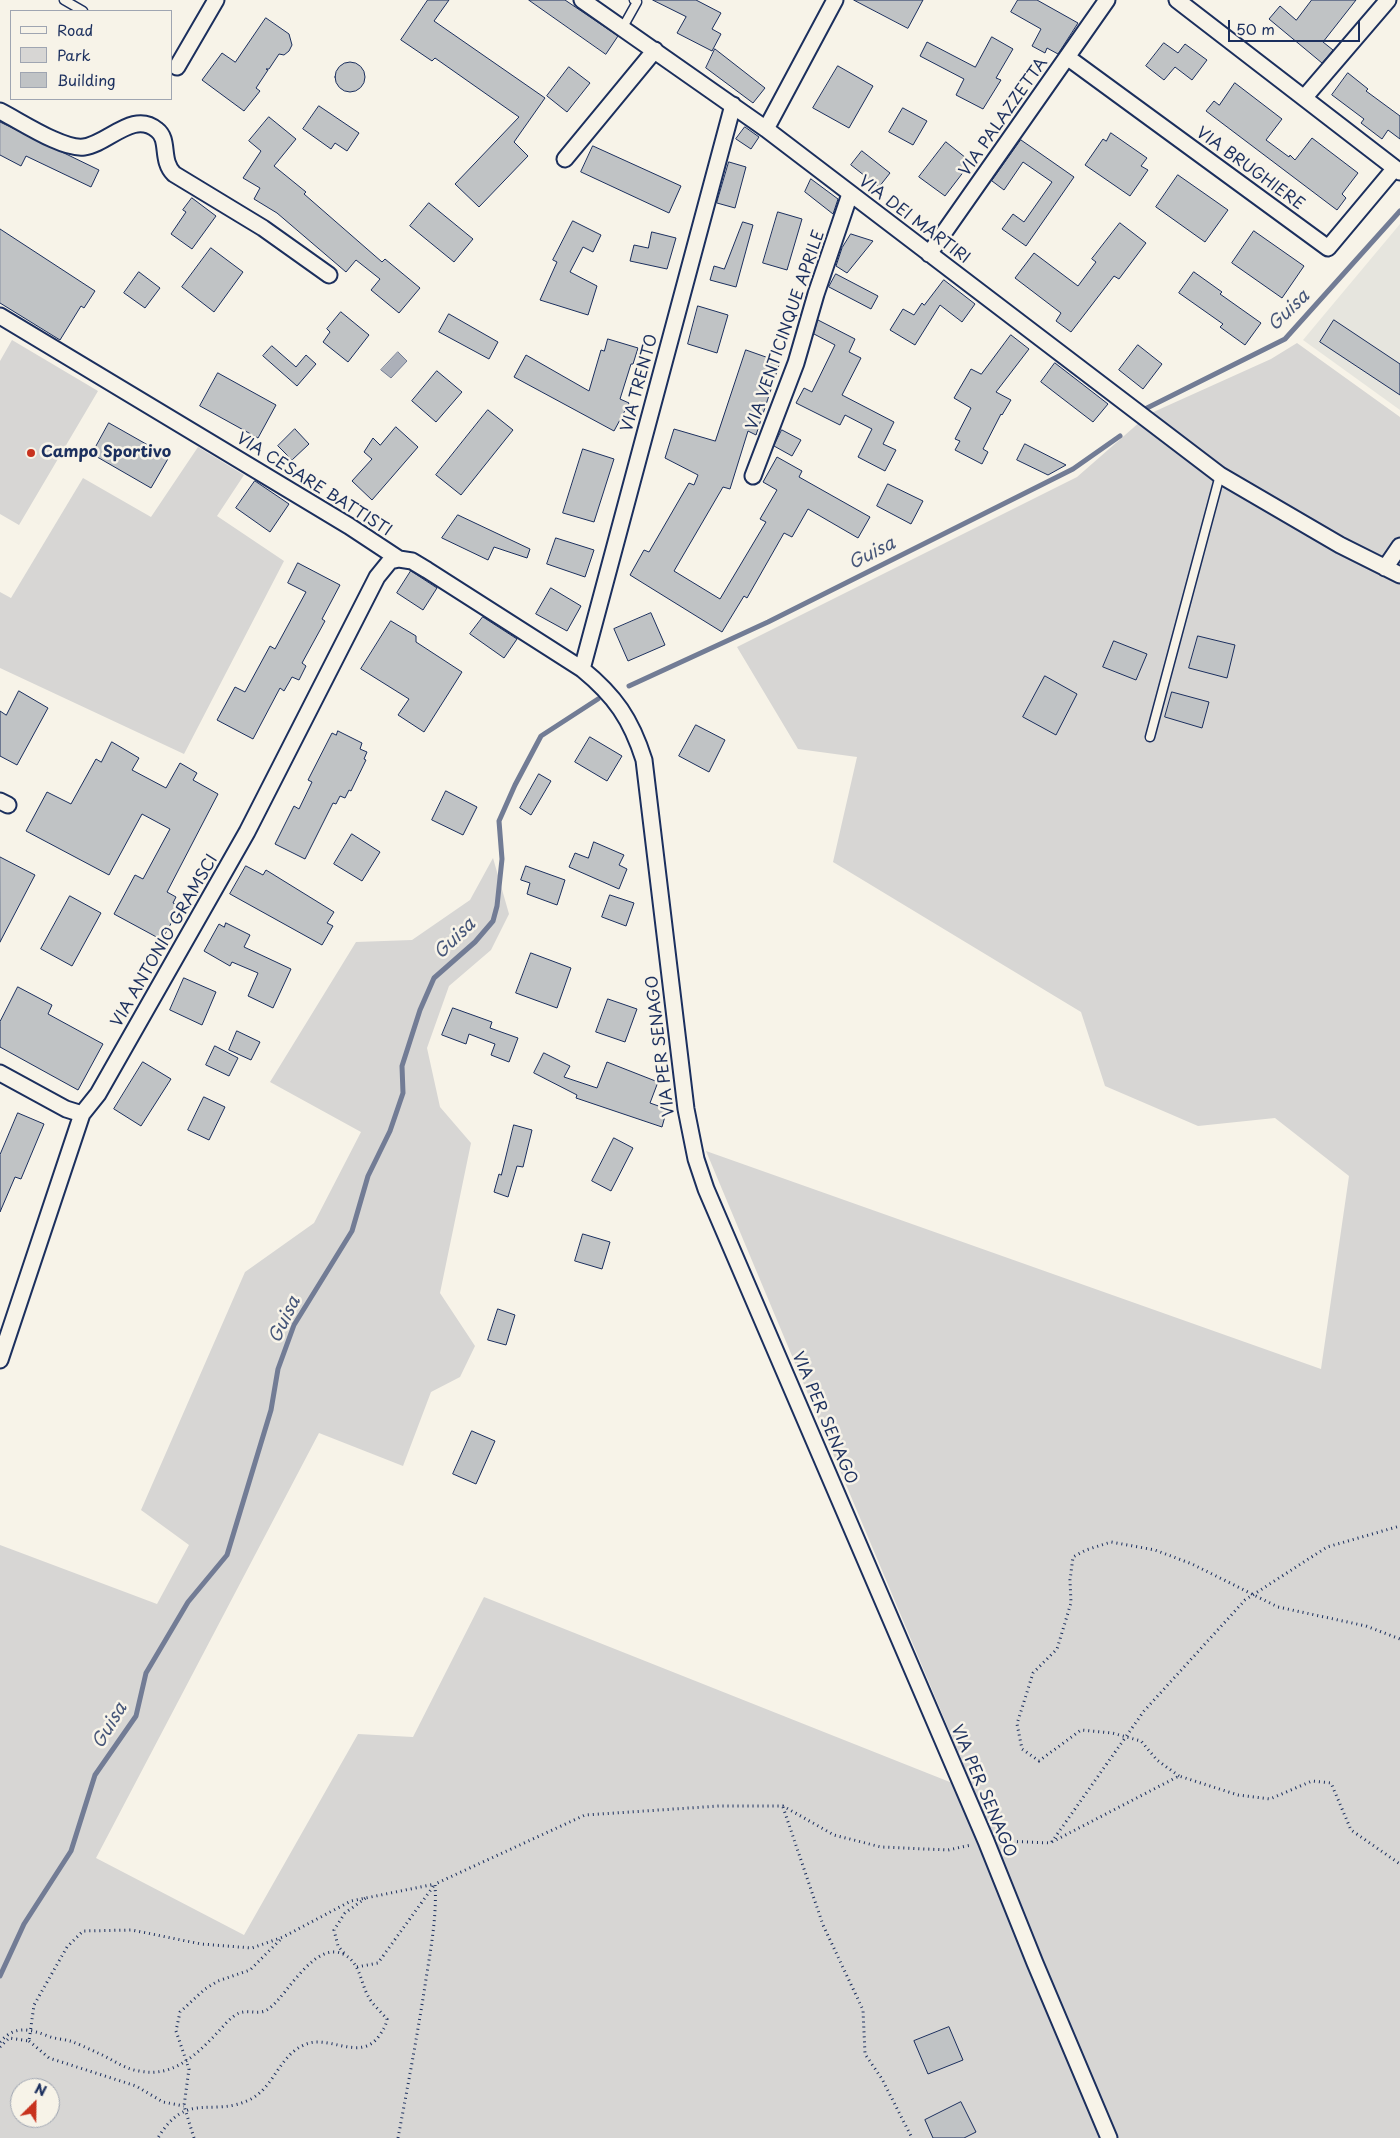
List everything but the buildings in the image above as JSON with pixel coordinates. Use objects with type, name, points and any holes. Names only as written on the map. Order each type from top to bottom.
[{"type":"street","points":[[174,66],[216,0]]},
{"type":"street","name":"VIA DEI MARTIRI","points":[[582,0],[766,129],[1220,475],[1340,545],[1400,575]]},
{"type":"street","points":[[766,129],[835,0]]},
{"type":"street","name":"VIA PALAZZETTA","points":[[929,254],[1107,0]]},
{"type":"street","points":[[1176,0],[1397,170]]},
{"type":"street","points":[[1304,98],[1388,0]]},
{"type":"street","points":[[565,159],[655,50]]},
{"type":"street","name":"VIA BRUGHIERE","points":[[1067,57],[1328,248],[1397,170]]},
{"type":"street","name":"VIA TRENTO","points":[[582,669],[733,105]]},
{"type":"street","points":[[0,111],[74,147],[95,144],[132,124],[146,123],[158,130],[164,142],[167,167],[174,174],[263,228],[329,275]]},
{"type":"street","name":"VIA VENTICINQUE APRILE","points":[[753,476],[796,364],[816,294],[850,194]]},
{"type":"street","name":"VIA CESARE BATTISTI","points":[[0,316],[356,530],[399,559],[412,561],[582,669],[605,688]]},
{"type":"street","points":[[1385,568],[1400,546]]},
{"type":"street","name":"VIA ANTONIO GRAMSCI","points":[[0,1360],[82,1114],[98,1094],[247,832],[376,577],[390,561],[399,559]]},
{"type":"street","name":"VIA PER SENAGO","points":[[605,688],[620,707],[635,733],[644,760],[681,1076],[696,1159],[710,1198],[986,1841],[1035,1964],[1109,2138]]},
{"type":"street","points":[[0,1073],[66,1109],[82,1114]]},
{"type":"lane","points":[[64,0],[81,10]]},
{"type":"lane","points":[[623,27],[637,2],[634,0]]},
{"type":"lane","points":[[1150,737],[1220,475]]},
{"type":"path","points":[[1051,1843],[1144,1712],[1245,1600],[1327,1546],[1400,1526]]},
{"type":"path","points":[[1400,1639],[1366,1626],[1278,1607],[1192,1564],[1155,1550],[1111,1542],[1086,1550],[1073,1557],[1070,1580],[1071,1603],[1057,1649],[1033,1673],[1018,1724],[1022,1748],[1039,1761],[1081,1730],[1141,1740],[1157,1760],[1179,1776],[1238,1796],[1270,1799],[1312,1781],[1331,1782],[1351,1830],[1400,1864]]},
{"type":"path","points":[[30,2041],[34,2006],[67,1947],[83,1931],[132,1930],[201,1944],[252,1948],[283,1937],[351,1901],[435,1884],[585,1815],[719,1806],[783,1806],[834,1835],[881,1846],[948,1850],[986,1841],[1051,1843],[1179,1776]]},
{"type":"path","points":[[783,1806],[823,1926],[863,2010],[865,2054],[882,2079],[912,2138]]},
{"type":"path","points":[[357,1968],[378,1963],[435,1884]]},
{"type":"path","points":[[398,2138],[433,1932],[436,1906],[435,1884]]},
{"type":"path","points":[[0,2047],[9,2038],[30,2041],[49,2058],[136,2086],[163,2102],[185,2108],[230,2106],[252,2098],[264,2089],[290,2052],[311,2041],[355,2048],[370,2045],[386,2026],[387,2019],[368,1996],[357,1968],[338,1946],[334,1930],[345,1913],[367,1897]]},
{"type":"path","points":[[194,2138],[185,2108],[188,2069],[176,2032],[180,2012],[204,1989],[218,1980],[250,1970],[283,1937]]},
{"type":"path","points":[[0,2042],[10,2034],[21,2030],[31,2030],[70,2041],[137,2071],[158,2073],[186,2062],[239,2014],[261,2013],[271,2007],[303,1969],[319,1958],[336,1953],[349,1958]]},
{"type":"path","points":[[158,2138],[174,2117],[185,2108]]},
{"type":"shaded area","points":[[1400,224],[1400,410],[1303,340]]},
{"type":"shaded area","points":[[398,352],[407,361],[391,378],[381,370]]},
{"type":"green space","name":"Campo Sportivo","points":[[12,340],[98,391],[19,525],[0,514],[0,361]]},
{"type":"green space","points":[[1297,343],[1400,417],[1400,2138],[0,2138],[0,1545],[157,1604],[189,1545],[141,1510],[245,1272],[314,1223],[361,1132],[270,1082],[356,942],[412,940],[470,900],[493,858],[509,914],[491,950],[449,986],[427,1048],[440,1107],[471,1143],[440,1293],[475,1346],[460,1377],[431,1392],[403,1466],[319,1433],[96,1858],[244,1935],[358,1734],[413,1737],[484,1597],[975,1792],[706,1151],[1321,1369],[1349,1176],[1275,1118],[1198,1126],[1105,1086],[1081,1012],[833,862],[857,757],[798,749],[737,647],[1077,477],[1149,414],[1271,359]]},
{"type":"green space","points":[[198,447],[244,475],[217,516],[284,561],[184,754],[0,668],[0,592],[11,598],[83,478],[151,517]]},
{"type":"waterway","name":"Guisa","points":[[1145,409],[1285,339],[1400,211]]},
{"type":"waterway","name":"Guisa","points":[[629,686],[768,622],[1073,469],[1120,436]]},
{"type":"waterway","name":"Guisa","points":[[0,1976],[24,1924],[71,1851],[95,1775],[136,1716],[146,1673],[188,1602],[227,1555],[271,1410],[278,1369],[294,1325],[352,1231],[368,1176],[390,1131],[403,1093],[402,1066],[420,1010],[434,978],[475,942],[493,921],[497,906],[502,859],[499,821],[515,785],[541,736],[598,699]]},
{"type":"place","name":"Campo Sportivo","points":[[31,453]]}]
